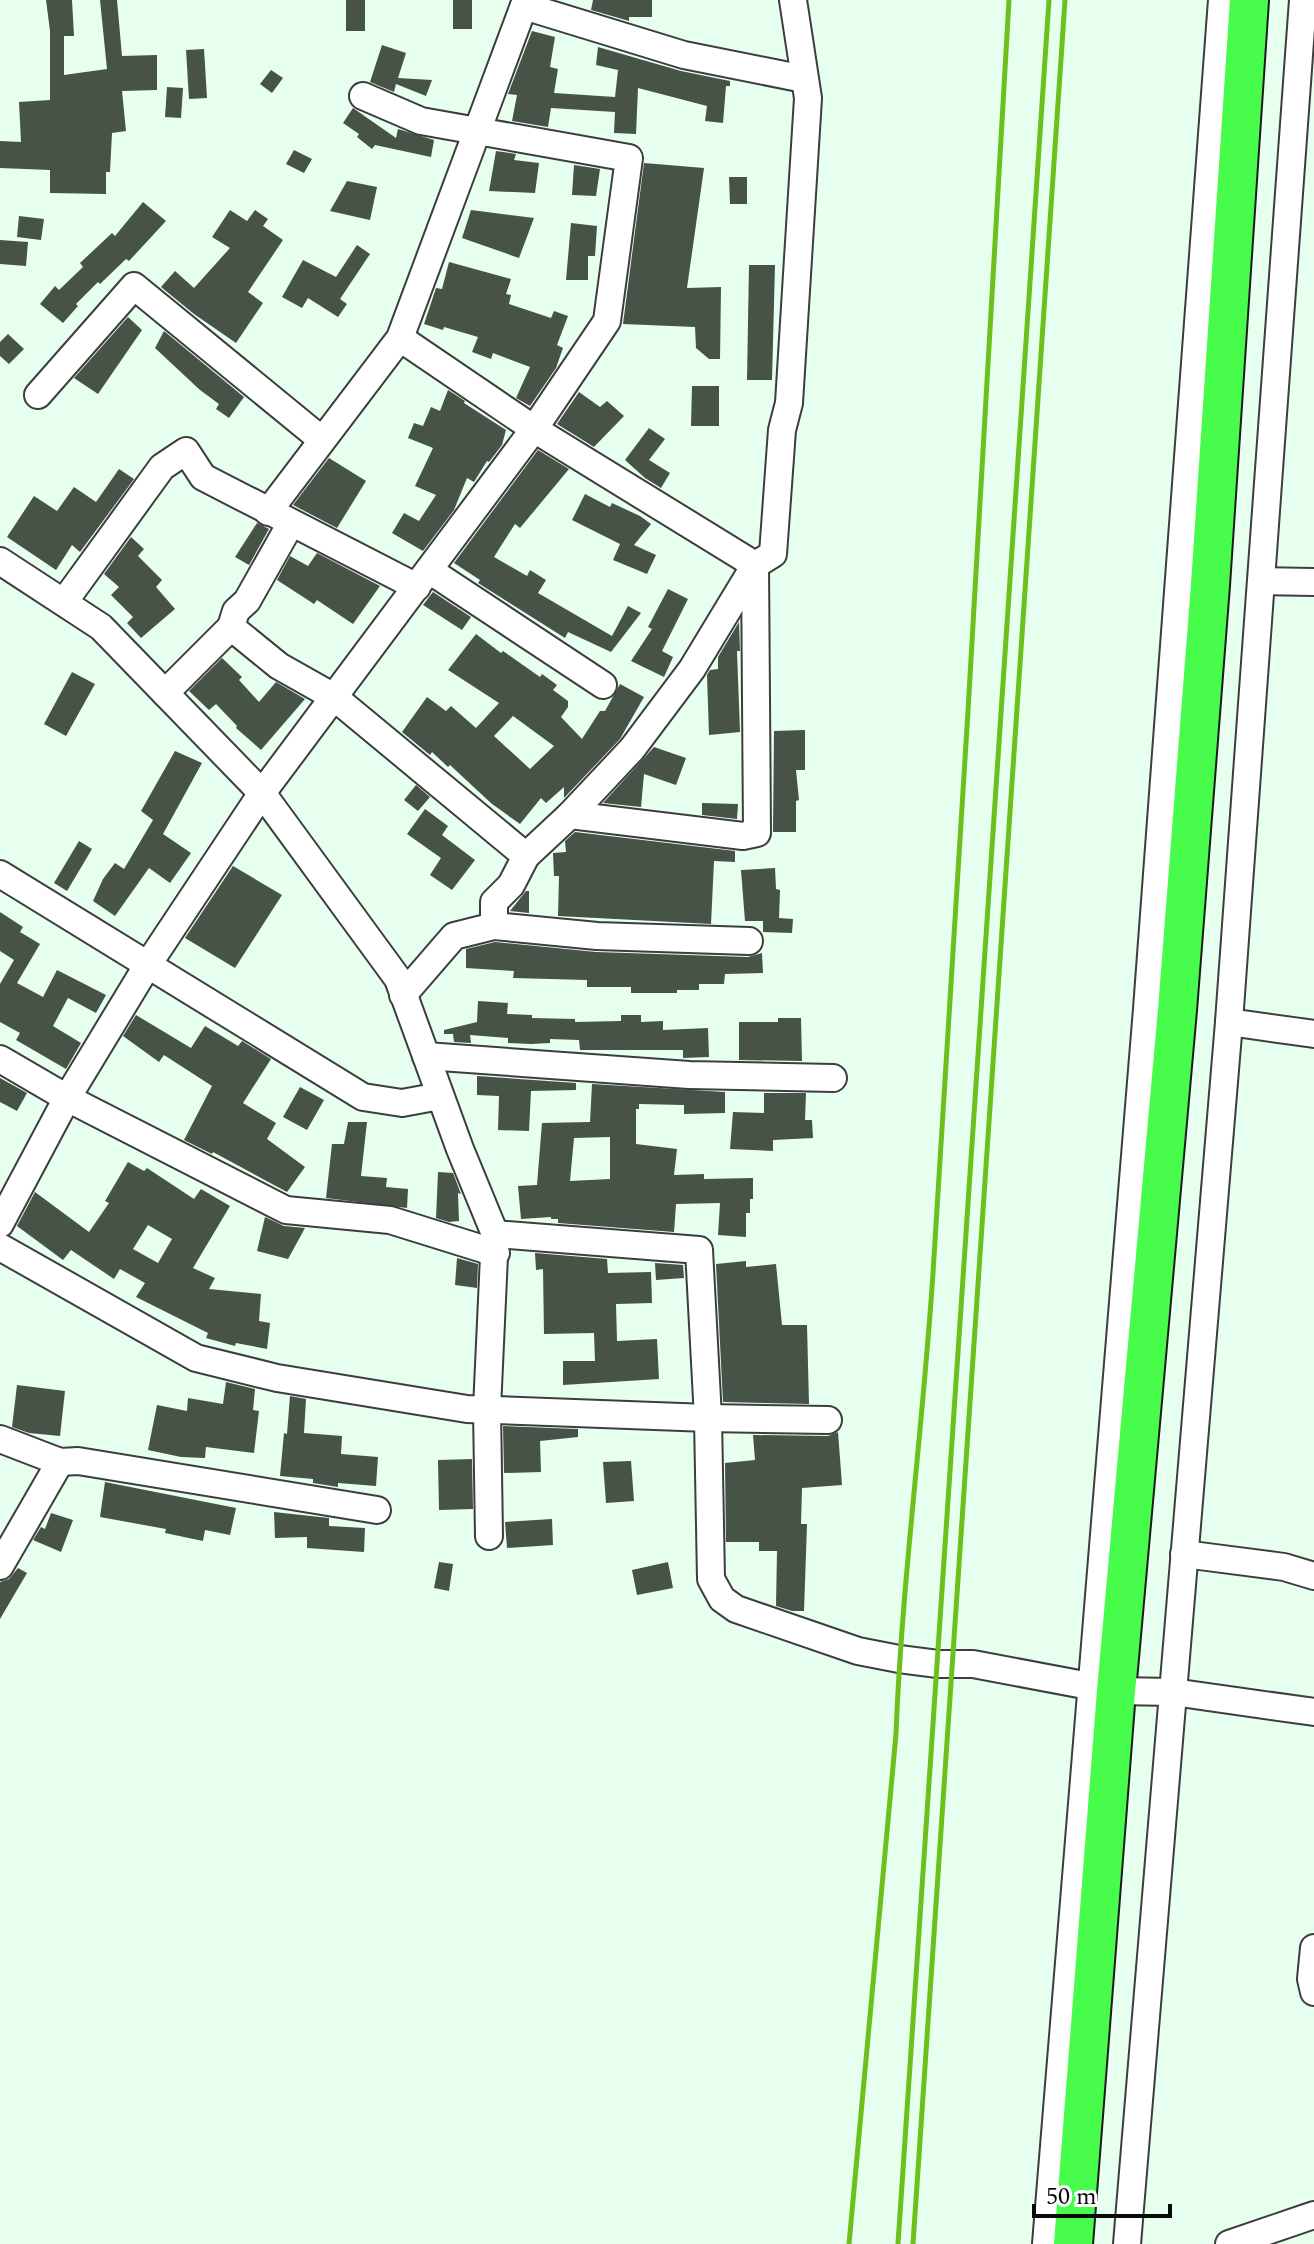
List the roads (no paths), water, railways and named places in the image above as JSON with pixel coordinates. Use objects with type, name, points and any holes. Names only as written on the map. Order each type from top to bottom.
[{"type":"highway","points":[[1095,2244],[1130,1690],[1249,0]]},
{"type":"highway","points":[[1073,2244],[1199,1012],[1232,586],[1271,0]]},
{"type":"street","points":[[494,926],[494,902],[511,885],[526,856],[570,815],[632,749],[692,669],[755,565],[773,554],[782,430],[789,403],[808,98],[793,0]]},
{"type":"street","points":[[1127,2244],[1130,1690],[1177,629],[1222,0]]},
{"type":"street","points":[[1046,2244],[1130,1690],[1184,1554],[1262,581],[1301,202],[1303,0]]},
{"type":"street","points":[[165,693],[231,627],[236,611],[247,601],[280,518],[322,440],[400,338],[525,3],[684,55],[804,79]]},
{"type":"street","points":[[0,1224],[67,1098],[147,966],[262,793],[534,429],[607,321],[629,158],[421,121],[363,96]]},
{"type":"street","points":[[38,395],[134,286],[322,440]]},
{"type":"street","points":[[400,338],[534,429],[755,565]]},
{"type":"street","points":[[64,602],[162,467],[186,451],[203,477],[280,518],[423,578],[603,685]]},
{"type":"street","points":[[0,561],[101,627],[262,793],[398,979],[496,1244],[487,1409],[489,1536]]},
{"type":"street","points":[[570,815],[743,836],[757,833],[755,565]]},
{"type":"street","points":[[1262,581],[1314,582]]},
{"type":"street","points":[[231,627],[279,666],[334,697],[526,856]]},
{"type":"street","points":[[0,874],[363,1097],[402,1103],[440,1096]]},
{"type":"street","points":[[403,995],[454,936],[494,926],[597,936],[749,941]]},
{"type":"street","points":[[1229,1022],[1314,1034]]},
{"type":"street","points":[[426,1056],[689,1075],[833,1078]]},
{"type":"street","points":[[0,1059],[67,1098],[286,1210],[390,1220],[496,1244],[699,1250],[708,1418],[711,1579],[722,1599],[736,1609],[858,1651],[938,1664],[973,1664],[1130,1690],[1314,1712]]},
{"type":"street","points":[[0,1247],[196,1358],[277,1378],[467,1409],[828,1420]]},
{"type":"street","points":[[0,1439],[60,1462],[78,1461],[377,1510]]},
{"type":"street","points":[[0,1566],[60,1462]]},
{"type":"street","points":[[1184,1554],[1284,1567],[1314,1576]]},
{"type":"street","points":[[1314,1948],[1311,1979],[1314,1992]]},
{"type":"street","points":[[1229,2244],[1314,2215]]},
{"type":"railway","points":[[849,2244],[896,1734],[933,1273],[1009,0]]},
{"type":"railway","points":[[898,2244],[1049,0]]},
{"type":"railway","points":[[913,2244],[1065,0]]}]
